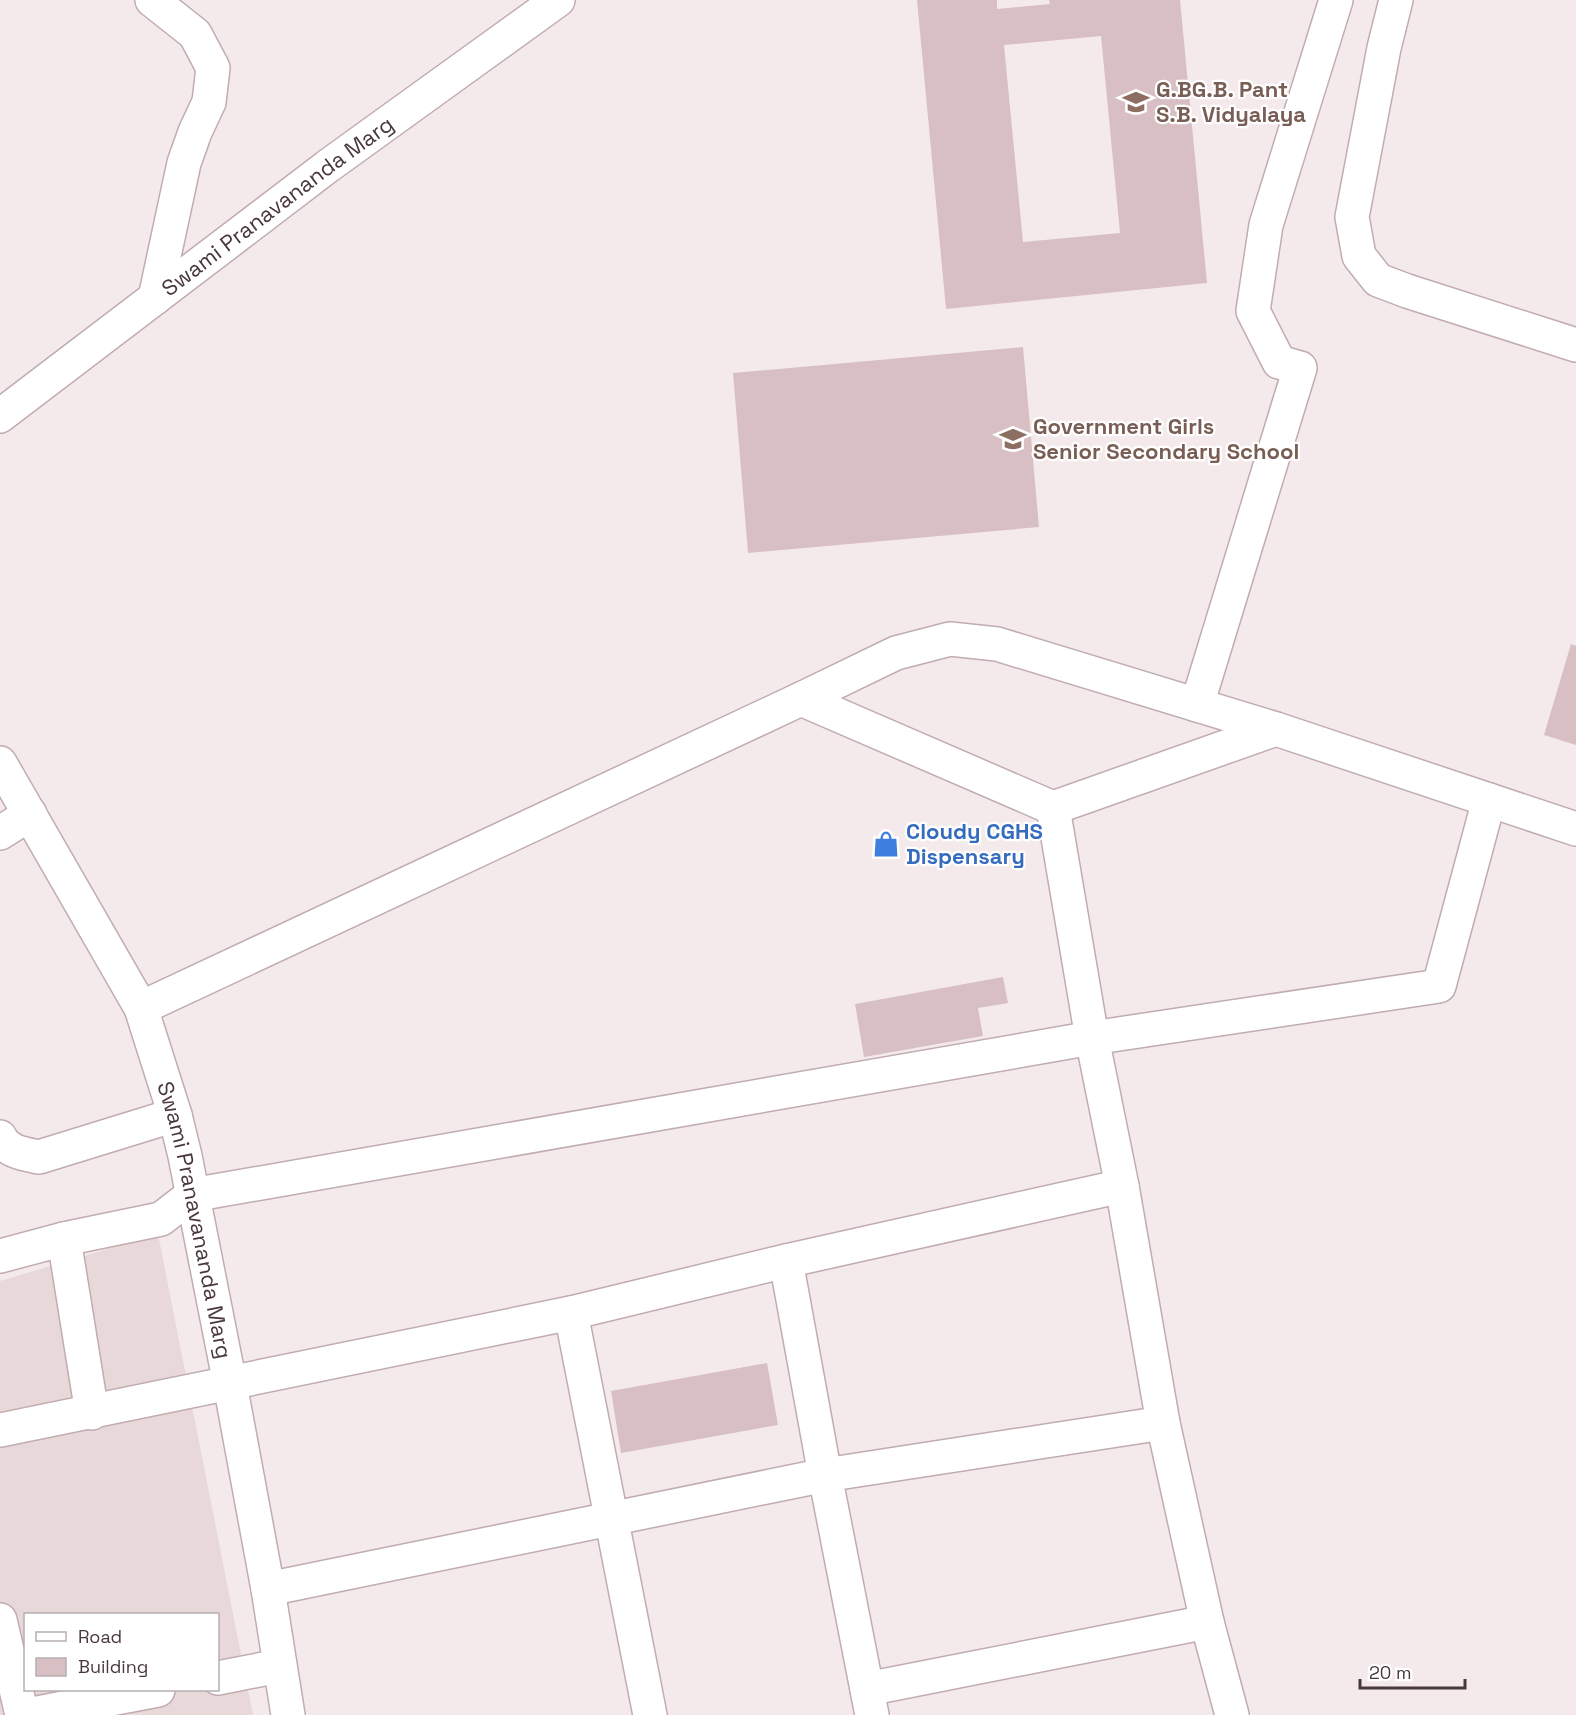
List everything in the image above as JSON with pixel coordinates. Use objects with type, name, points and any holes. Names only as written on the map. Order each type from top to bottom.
[{"type":"street","points":[[152,0],[195,34],[213,68],[209,102],[184,163],[155,298]]},
{"type":"street","name":"Swami Pranavananda Marg","points":[[0,416],[328,166],[558,0]]},
{"type":"street","points":[[1197,705],[1300,368],[1279,362],[1253,311],[1266,225],[1335,0]]},
{"type":"street","points":[[1396,0],[1384,48],[1352,217],[1359,256],[1378,280],[1576,345]]},
{"type":"street","points":[[141,1008],[896,653],[950,639],[996,644],[1197,705],[1576,829]]},
{"type":"street","points":[[801,699],[1053,808],[1276,729]]},
{"type":"street","name":"Swami Pranavananda Marg","points":[[0,763],[141,1008],[175,1115],[230,1384],[268,1589],[288,1715]]},
{"type":"street","points":[[0,1256],[64,1239],[161,1219],[192,1195],[1092,1038],[1439,986],[1489,800]]},
{"type":"street","points":[[1053,808],[1092,1038],[1122,1186],[1163,1423],[1207,1622],[1232,1715]]},
{"type":"street","points":[[0,833],[30,814]]},
{"type":"street","points":[[0,1137],[3,1143],[18,1153],[39,1157],[175,1115]]},
{"type":"street","points":[[0,1430],[92,1413],[571,1313],[786,1261],[1122,1186]]},
{"type":"street","points":[[64,1239],[92,1413]]},
{"type":"street","points":[[786,1261],[870,1702],[1207,1622]]},
{"type":"street","points":[[571,1313],[650,1715]]},
{"type":"street","points":[[268,1589],[825,1475],[1163,1423]]},
{"type":"street","points":[[0,1620],[22,1715]]},
{"type":"street","points":[[219,1678],[279,1666]]},
{"type":"street","points":[[27,1715],[148,1691]]},
{"type":"shaded area","points":[[158,1234],[253,1715],[0,1715],[0,1281]]},
{"type":"building","points":[[917,0],[997,0],[997,9],[1050,4],[1049,0],[1180,0],[1207,283],[946,309]],"holes":[[[1101,36],[1120,233],[1023,242],[1004,45]]]},
{"type":"building","points":[[1023,347],[1039,527],[748,553],[733,373]]},
{"type":"building","points":[[1571,644],[1576,646],[1576,745],[1544,735]]},
{"type":"building","points":[[1003,977],[1008,1003],[978,1008],[983,1036],[864,1057],[855,1004]]},
{"type":"building","points":[[767,1363],[778,1425],[621,1453],[611,1391]]},
{"type":"place","name":"G.BG.B. Pant S.B. Vidyalaya","points":[[1136,102]]},
{"type":"place","name":"Government Girls Senior Secondary School","points":[[1013,439]]},
{"type":"place","name":"Cloudy CGHS Dispensary","points":[[886,844]]}]
